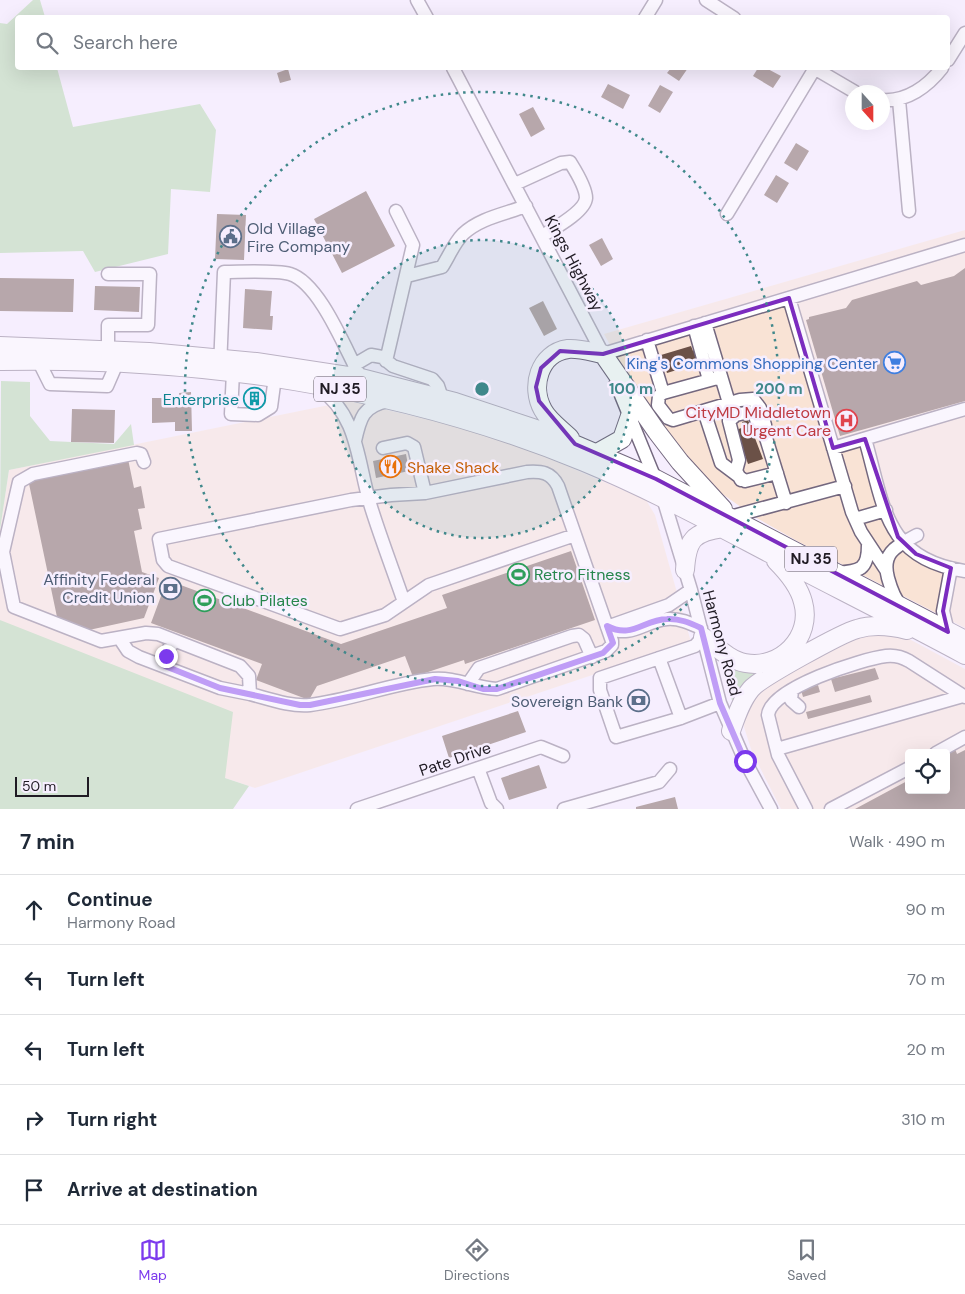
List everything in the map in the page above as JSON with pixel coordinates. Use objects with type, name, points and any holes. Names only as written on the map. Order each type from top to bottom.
[{"type":"highway","name":"NJ 35","points":[[0,346],[224,367],[357,372],[394,393],[564,455],[726,523],[837,573],[965,640]]},
{"type":"highway","points":[[575,444],[544,411],[539,401],[537,378],[546,361],[560,351],[571,349],[603,354],[726,523],[702,532],[693,540],[686,552],[685,570]]},
{"type":"highway","name":"NJ 35","points":[[0,361],[113,356]]},
{"type":"highway","name":"NJ 35","points":[[224,367],[314,384],[442,398],[575,444],[656,479],[726,523],[767,552],[965,654]]},
{"type":"highway","points":[[597,453],[622,439],[630,416]]},
{"type":"highway","points":[[702,633],[732,658],[745,663],[757,664],[775,660],[792,647],[803,629],[805,618],[803,602],[792,578],[767,552]]},
{"type":"highway","points":[[731,731],[740,707],[751,689],[758,682],[848,633],[858,629],[880,626],[928,635]]},
{"type":"street","points":[[417,0],[424,15]]},
{"type":"street","points":[[647,15],[656,0]]},
{"type":"street","points":[[706,0],[729,15]]},
{"type":"street","points":[[950,57],[965,33]]},
{"type":"street","name":"Kings Highway","points":[[454,70],[603,354],[656,479]]},
{"type":"street","points":[[727,214],[814,70]]},
{"type":"street","points":[[818,70],[845,86]]},
{"type":"street","points":[[890,100],[899,100],[923,87],[940,70]]},
{"type":"street","points":[[899,100],[909,211]]},
{"type":"street","points":[[515,184],[561,163],[570,162],[575,170],[586,196],[585,202],[570,218],[542,236]]},
{"type":"street","points":[[407,276],[442,266],[462,235],[481,221],[526,206]]},
{"type":"street","points":[[386,360],[413,246],[396,211]]},
{"type":"street","points":[[603,354],[965,245]]},
{"type":"street","points":[[275,377],[272,407],[258,415],[231,414],[224,367],[231,266],[289,274],[309,286],[332,324],[357,372],[371,355],[382,357],[397,368],[432,379],[438,386],[442,398]]},
{"type":"street","points":[[108,274],[150,274],[148,325],[108,325],[113,356]]},
{"type":"street","points":[[789,298],[855,519],[868,545],[886,570],[892,589],[901,606]]},
{"type":"street","points":[[696,326],[712,379],[729,403]]},
{"type":"street","points":[[696,326],[712,379]]},
{"type":"street","points":[[647,340],[663,393]]},
{"type":"street","points":[[355,441],[359,420],[365,410],[380,403],[394,393],[397,368]]},
{"type":"street","points":[[712,379],[663,393],[658,396],[658,405],[670,420],[747,399],[757,403],[765,425],[766,438]]},
{"type":"street","points":[[314,384],[330,395],[340,406],[355,441],[368,497],[404,602]]},
{"type":"street","points":[[833,448],[965,410]]},
{"type":"street","points":[[704,411],[721,463],[741,480],[749,481],[777,473]]},
{"type":"street","points":[[741,480],[736,471],[739,460],[730,426],[730,419],[740,413],[752,413],[766,438],[786,504]]},
{"type":"street","points":[[865,439],[886,510],[894,532],[902,543],[923,558],[965,571]]},
{"type":"street","points":[[384,448],[406,443],[414,447],[425,493]]},
{"type":"street","points":[[144,462],[141,454],[137,453],[23,478],[17,486],[2,552],[14,607],[101,641],[146,633],[158,634],[174,642],[240,666],[249,676],[250,694]]},
{"type":"street","points":[[120,639],[128,651],[220,688],[286,703],[310,705],[435,679],[468,684],[483,689],[497,689],[592,657],[606,651],[612,645],[607,626],[575,535],[555,481],[542,471],[527,472],[425,493],[368,497],[159,539],[163,560],[168,566],[340,630],[385,615],[430,585],[575,535]]},
{"type":"street","name":"Harmony Road","points":[[656,479],[691,590],[720,703],[731,731],[771,809]]},
{"type":"street","points":[[726,523],[845,486]]},
{"type":"street","points":[[855,519],[886,510]]},
{"type":"street","points":[[886,570],[887,557],[902,543],[917,535]]},
{"type":"street","points":[[837,573],[863,567],[868,561],[868,545]]},
{"type":"street","points":[[948,632],[943,611],[951,568]]},
{"type":"street","points":[[607,626],[669,605],[691,590]]},
{"type":"street","points":[[607,626],[624,632],[669,618],[685,621],[702,633],[695,646],[600,678],[600,690],[616,737],[681,718],[720,703]]},
{"type":"street","points":[[468,684],[479,668],[572,636],[579,635],[584,639],[592,657]]},
{"type":"street","points":[[165,666],[169,648],[174,642]]},
{"type":"street","points":[[659,658],[681,718]]},
{"type":"street","points":[[806,809],[778,755],[768,711],[777,699],[815,679],[890,660],[922,670],[964,697]]},
{"type":"street","points":[[792,690],[791,700],[799,707]]},
{"type":"street","points":[[777,749],[964,697]]},
{"type":"street","points":[[944,749],[965,738]]},
{"type":"street","name":"Pate Drive","points":[[357,809],[541,747],[563,756]]},
{"type":"street","points":[[478,768],[491,803],[497,809]]},
{"type":"street","points":[[564,809],[660,782],[670,769]]},
{"type":"street","points":[[831,809],[905,770]]},
{"type":"highlighted area","points":[[789,298],[833,448],[865,439],[898,537],[916,554],[951,568],[943,611],[948,632],[656,479],[575,444],[539,401],[536,387],[541,368],[560,351],[603,354]]},
{"type":"shaded area","name":"King's Commons Shopping Center","points":[[965,230],[965,628],[799,542],[755,517],[714,488],[697,472],[630,381],[604,334]]},
{"type":"shaded area","points":[[349,401],[464,428],[525,448],[646,500],[655,515],[691,642],[255,788],[225,778],[0,620],[0,530],[9,470]]},
{"type":"shaded area","points":[[891,632],[911,640],[965,669],[965,809],[781,809],[752,752],[744,727],[745,714],[749,702],[764,686],[855,637]]},
{"type":"green space","points":[[33,0],[40,0],[44,15],[17,15]]},
{"type":"green space","points":[[15,17],[15,70],[58,70],[73,127],[200,104],[216,130],[210,192],[171,189],[168,254],[95,272],[83,251],[0,253],[0,23],[7,24]]},
{"type":"green space","points":[[1,381],[30,382],[30,416],[50,441],[114,444],[131,424],[134,445],[9,470],[0,530]]},
{"type":"green space","points":[[0,620],[233,712],[225,778],[249,786],[233,809],[0,809]]},
{"type":"green space","points":[[719,656],[763,670],[733,704]]},
{"type":"building","points":[[288,70],[291,80],[280,83],[277,73]]},
{"type":"building","points":[[669,70],[687,70],[679,81],[667,73]]},
{"type":"building","points":[[757,70],[770,70],[781,76],[773,88],[753,76]]},
{"type":"building","points":[[608,84],[630,95],[623,109],[601,97]]},
{"type":"building","points":[[660,85],[673,92],[660,113],[648,106]]},
{"type":"building","points":[[533,107],[545,129],[531,137],[519,114]]},
{"type":"building","points":[[796,143],[809,151],[797,171],[784,163]]},
{"type":"building","points":[[776,175],[789,183],[777,203],[764,195]]},
{"type":"building","points":[[366,191],[395,246],[342,273],[314,219]]},
{"type":"building","name":"Old Village Fire Company","points":[[217,214],[246,215],[244,260],[215,259]]},
{"type":"building","points":[[602,238],[613,259],[601,266],[589,245]]},
{"type":"building","name":"King's Commons Shopping Center","points":[[965,268],[965,401],[840,436],[806,320],[809,317],[846,308],[852,300],[917,281],[921,285],[954,276]]},
{"type":"building","points":[[0,278],[74,279],[73,312],[0,311]]},
{"type":"building","points":[[95,286],[140,287],[139,312],[94,310]]},
{"type":"building","points":[[245,289],[272,291],[270,316],[273,316],[272,330],[243,328]]},
{"type":"building","points":[[543,301],[557,329],[544,336],[529,308]]},
{"type":"building","points":[[691,346],[693,351],[700,349],[702,357],[695,360],[696,364],[667,373],[661,355]]},
{"type":"building","name":"Enterprise","points":[[249,390],[263,392],[261,408],[247,406]]},
{"type":"building","points":[[191,392],[192,431],[175,431],[175,422],[152,423],[152,398],[180,398],[179,393]]},
{"type":"building","points":[[72,409],[115,410],[114,443],[71,442]]},
{"type":"building","points":[[748,420],[763,459],[748,464],[736,430],[744,427],[742,422]]},
{"type":"building","name":"Shake Shack","points":[[406,454],[409,471],[376,478],[373,461]]},
{"type":"building","points":[[128,459],[134,488],[141,486],[145,508],[138,509],[142,529],[134,531],[142,572],[159,578],[144,618],[89,630],[57,617],[28,479]]},
{"type":"building","points":[[571,551],[595,620],[465,664],[464,660],[413,677],[405,656],[317,686],[309,700],[256,680],[262,664],[151,623],[167,580],[341,644],[447,608],[442,595]]},
{"type":"building","points":[[875,668],[879,679],[835,692],[831,679]]},
{"type":"building","points":[[818,685],[820,692],[803,697],[801,690]]},
{"type":"building","points":[[870,695],[872,702],[808,719],[806,712]]},
{"type":"building","points":[[518,711],[526,732],[449,758],[442,736]]},
{"type":"building","points":[[955,749],[957,754],[965,750],[965,809],[855,809],[905,782],[905,794],[950,794],[950,752]]},
{"type":"building","points":[[539,765],[547,788],[509,800],[501,778]]},
{"type":"building","points":[[675,797],[678,809],[636,809],[636,807]]},
{"type":"place","name":"Old Village Fire Company","points":[[231,237]]},
{"type":"place","name":"King's Commons Shopping Center","points":[[894,363]]},
{"type":"place","name":"Enterprise","points":[[255,399]]},
{"type":"place","name":"CityMD Middletown Urgent Care","points":[[847,421]]},
{"type":"place","name":"Shake Shack","points":[[391,467]]},
{"type":"place","name":"Retro Fitness","points":[[518,574]]},
{"type":"place","name":"Affinity Federal Credit Union","points":[[171,588]]},
{"type":"place","name":"Club Pilates","points":[[205,600]]},
{"type":"place","name":"Sovereign Bank","points":[[639,701]]},
{"type":"route","points":[[166,656],[165,666],[220,688],[286,703],[310,705],[435,679],[458,681],[483,689],[497,689],[603,653],[613,643],[607,626],[619,632],[624,632],[663,619],[677,619],[701,628],[720,703],[745,761]]}]
